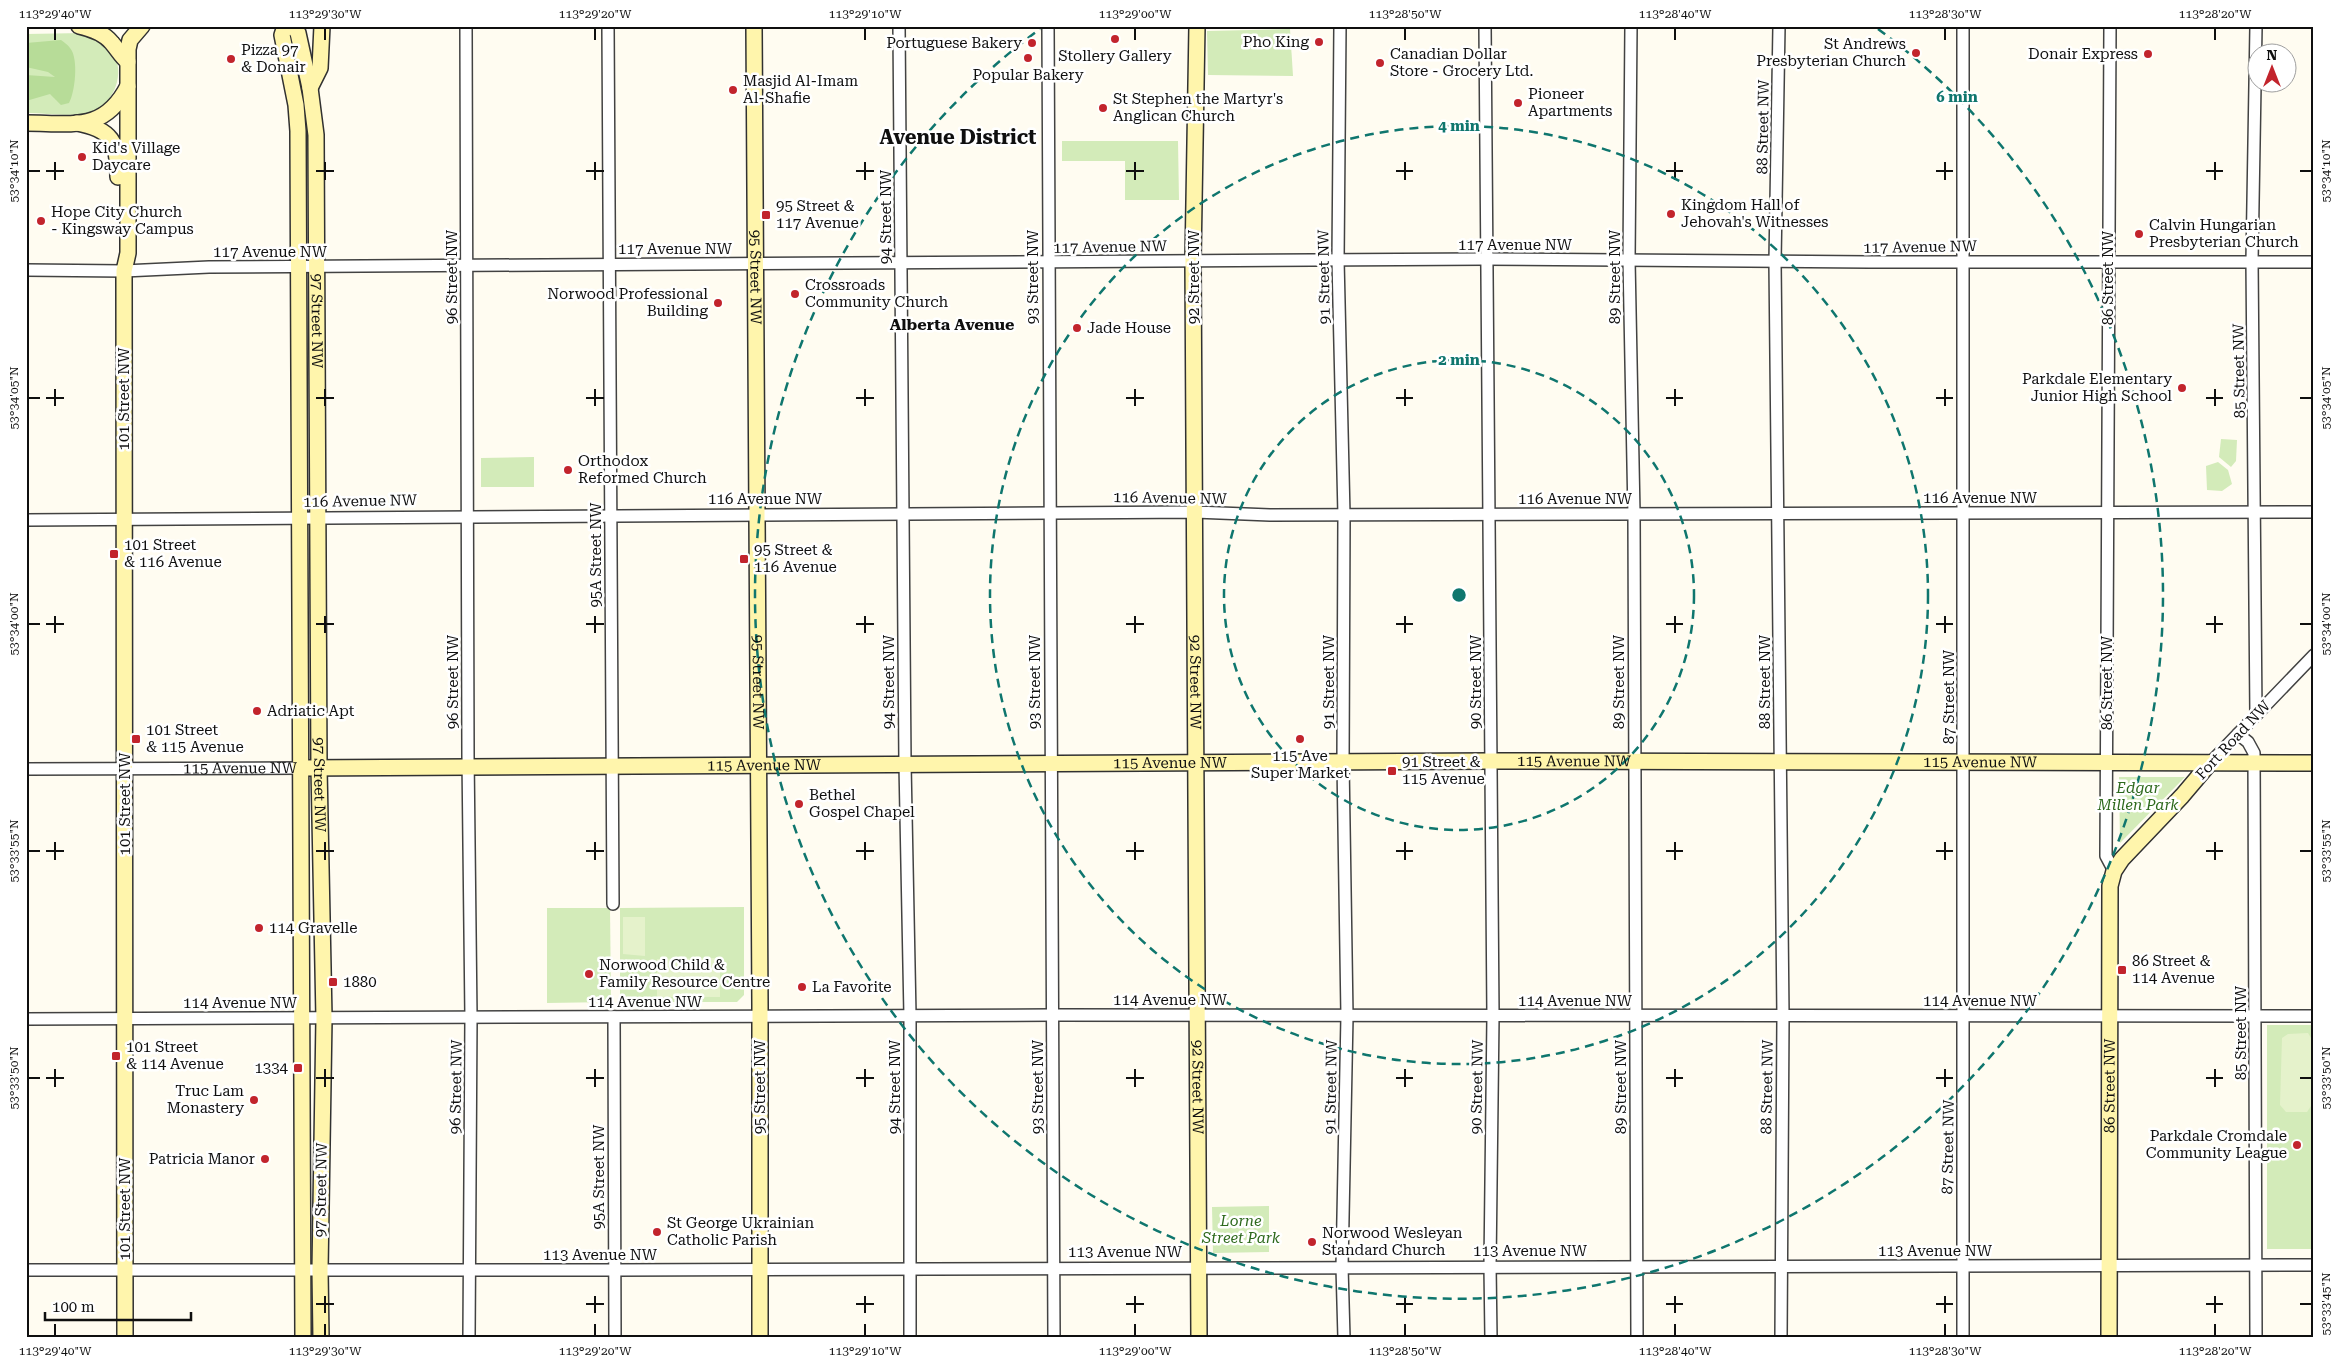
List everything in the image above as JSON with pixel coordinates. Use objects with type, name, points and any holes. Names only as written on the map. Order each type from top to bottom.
[{"type":"street","points":[[79,26],[99,32],[108,38],[119,55],[128,62]]},
{"type":"street","name":"101 Street NW","points":[[124,1338],[126,1019],[124,270],[128,253],[128,62],[130,40],[142,26]]},
{"type":"street","name":"97 Street NW","points":[[285,26],[282,35],[296,105],[298,131],[303,1338]]},
{"type":"street","name":"97 Street NW","points":[[292,26],[298,33],[310,88],[316,135],[319,768],[324,1018],[320,1270],[321,1338]]},
{"type":"street","points":[[310,88],[320,68],[322,26]]},
{"type":"street","name":"96 Street NW","points":[[466,26],[468,767],[471,1017],[469,1338]]},
{"type":"street","name":"95A Street NW","points":[[608,26],[613,904]]},
{"type":"street","name":"95 Street NW","points":[[754,26],[758,514],[760,1338]]},
{"type":"street","name":"94 Street NW","points":[[898,26],[902,263],[905,764],[910,1016],[910,1338]]},
{"type":"street","name":"93 Street NW","points":[[1048,26],[1050,764],[1053,1015],[1052,1267],[1054,1338]]},
{"type":"street","name":"92 Street NW","points":[[1197,26],[1193,261],[1199,1015],[1197,1267],[1199,1338]]},
{"type":"street","name":"91 Street NW","points":[[1340,26],[1338,260],[1344,515],[1343,762],[1347,1016],[1342,1267],[1344,1338]]},
{"type":"street","name":"90 Street NW","points":[[1485,26],[1485,259],[1490,515],[1493,1016],[1491,1338]]},
{"type":"street","name":"89 Street NW","points":[[1631,26],[1629,260],[1634,514],[1637,1016],[1635,1266],[1637,1338]]},
{"type":"street","name":"88 Street NW","points":[[1779,26],[1775,262],[1783,1016],[1781,1338]]},
{"type":"street","name":"87 Street NW","points":[[1962,1338],[1964,513],[1962,261],[1964,26]]},
{"type":"street","name":"86 Street NW","points":[[2109,1338],[2109,901],[2114,871],[2106,856],[2110,26]]},
{"type":"street","name":"85 Street NW","points":[[2256,26],[2252,261],[2256,512],[2256,715]]},
{"type":"street","points":[[26,123],[90,122],[108,113],[122,98],[128,85]]},
{"type":"street","name":"101 Street NW","points":[[77,123],[101,129],[109,135],[116,148],[118,158],[118,253],[124,270]]},
{"type":"street","name":"117 Avenue NW","points":[[26,270],[316,266],[1485,259],[1775,262],[2314,262]]},
{"type":"street","name":"116 Avenue NW","points":[[26,520],[903,513],[1195,512],[1270,515],[1490,515],[2107,511],[2314,512]]},
{"type":"street","name":"Fort Road NW","points":[[2114,871],[2130,849],[2182,796],[2210,762],[2314,655]]},
{"type":"street","name":"85 Street NW","points":[[2238,734],[2252,747],[2254,763],[2257,1016],[2256,1338]]},
{"type":"street","name":"115 Avenue NW","points":[[26,769],[1491,761],[2314,763]]},
{"type":"street","name":"114 Avenue NW","points":[[26,1018],[1053,1015],[2314,1016]]},
{"type":"street","name":"95A Street NW","points":[[614,1017],[615,1338]]},
{"type":"street","name":"113 Avenue NW","points":[[26,1270],[2314,1265]]},
{"type":"green space","points":[[1290,29],[1293,76],[1208,75],[1207,31]]},
{"type":"green space","points":[[84,33],[101,38],[115,57],[118,65],[117,82],[110,98],[97,110],[89,113],[66,115],[26,113],[26,34]]},
{"type":"green space","points":[[61,40],[70,48],[74,59],[74,84],[69,103],[61,105],[50,94],[26,101],[26,75],[55,77],[48,72],[26,67],[26,43]]},
{"type":"green space","points":[[1062,141],[1178,141],[1179,200],[1125,200],[1125,161],[1062,161]]},
{"type":"green space","points":[[2221,439],[2237,440],[2236,461],[2231,467],[2219,457]]},
{"type":"green space","points":[[534,457],[534,487],[481,487],[481,458]]},
{"type":"green space","points":[[2218,462],[2228,470],[2232,484],[2222,491],[2207,490],[2206,466]]},
{"type":"green space","name":"Edgar Millen Park","points":[[2119,777],[2185,777],[2120,843]]},
{"type":"green space","points":[[744,907],[744,995],[737,1002],[620,1002],[620,908]]},
{"type":"green space","points":[[547,908],[610,908],[611,1002],[547,1003]]},
{"type":"green space","points":[[623,917],[645,917],[645,956],[623,954]]},
{"type":"green space","points":[[720,958],[720,997],[657,997],[657,959]]},
{"type":"green space","points":[[2267,1025],[2314,1025],[2314,1249],[2267,1249]]},
{"type":"green space","points":[[2308,1033],[2314,1043],[2313,1103],[2307,1112],[2286,1112],[2280,1105],[2282,1038],[2288,1034]]},
{"type":"green space","name":"Lorne Street Park","points":[[1269,1206],[1269,1252],[1213,1253],[1212,1207]]},
{"type":"place","name":"Stollery Gallery","points":[[1115,39]]},
{"type":"place","name":"Pho King","points":[[1319,42]]},
{"type":"place","name":"Portuguese Bakery","points":[[1032,43]]},
{"type":"place","name":"St Andrews Presbyterian Church","points":[[1916,53]]},
{"type":"place","name":"Donair Express","points":[[2148,54]]},
{"type":"place","name":"Popular Bakery","points":[[1028,58]]},
{"type":"place","name":"Pizza 97 & Donair","points":[[231,59]]},
{"type":"place","name":"Canadian Dollar Store - Grocery Ltd.","points":[[1380,63]]},
{"type":"place","name":"Masjid Al-Imam Al-Shafie","points":[[733,90]]},
{"type":"place","name":"Pioneer Apartments","points":[[1518,103]]},
{"type":"place","name":"St Stephen the Martyr's Anglican Church","points":[[1103,108]]},
{"type":"place","name":"Kid's Village Daycare","points":[[82,157]]},
{"type":"place","name":"Kingdom Hall of Jehovah's Witnesses","points":[[1671,214]]},
{"type":"place","name":"95 Street & 117 Avenue","points":[[766,215]]},
{"type":"place","name":"Hope City Church - Kingsway Campus","points":[[41,221]]},
{"type":"place","name":"Calvin Hungarian Presbyterian Church","points":[[2139,234]]},
{"type":"place","name":"Crossroads Community Church","points":[[795,294]]},
{"type":"place","name":"Norwood Professional Building","points":[[718,303]]},
{"type":"place","name":"Jade House","points":[[1077,328]]},
{"type":"place","name":"Parkdale Elementary Junior High School","points":[[2182,388]]},
{"type":"place","name":"Orthodox Reformed Church","points":[[568,470]]},
{"type":"place","name":"101 Street & 116 Avenue","points":[[114,554]]},
{"type":"place","name":"95 Street & 116 Avenue","points":[[744,559]]},
{"type":"place","name":"Adriatic Apt","points":[[257,711]]},
{"type":"place","name":"101 Street & 115 Avenue","points":[[136,739]]},
{"type":"place","name":"115 Ave Super Market","points":[[1300,739]]},
{"type":"place","name":"91 Street & 115 Avenue","points":[[1392,771]]},
{"type":"place","name":"Bethel Gospel Chapel","points":[[799,804]]},
{"type":"place","name":"114 Gravelle","points":[[259,928]]},
{"type":"place","name":"86 Street & 114 Avenue","points":[[2122,970]]},
{"type":"place","name":"Norwood Child & Family Resource Centre","points":[[589,974]]},
{"type":"place","name":"1880","points":[[333,982]]},
{"type":"place","name":"La Favorite","points":[[802,987]]},
{"type":"place","name":"101 Street & 114 Avenue","points":[[116,1056]]},
{"type":"place","name":"1334","points":[[298,1068]]},
{"type":"place","name":"Truc Lam Monastery","points":[[254,1100]]},
{"type":"place","name":"Parkdale Cromdale Community League","points":[[2297,1145]]},
{"type":"place","name":"Patricia Manor","points":[[265,1159]]},
{"type":"place","name":"St George Ukrainian Catholic Parish","points":[[657,1232]]},
{"type":"place","name":"Norwood Wesleyan Standard Church","points":[[1312,1242]]},
{"type":"district","name":"Avenue District","points":[[958,137]]},
{"type":"district","name":"Alberta Avenue","points":[[952,324]]}]
